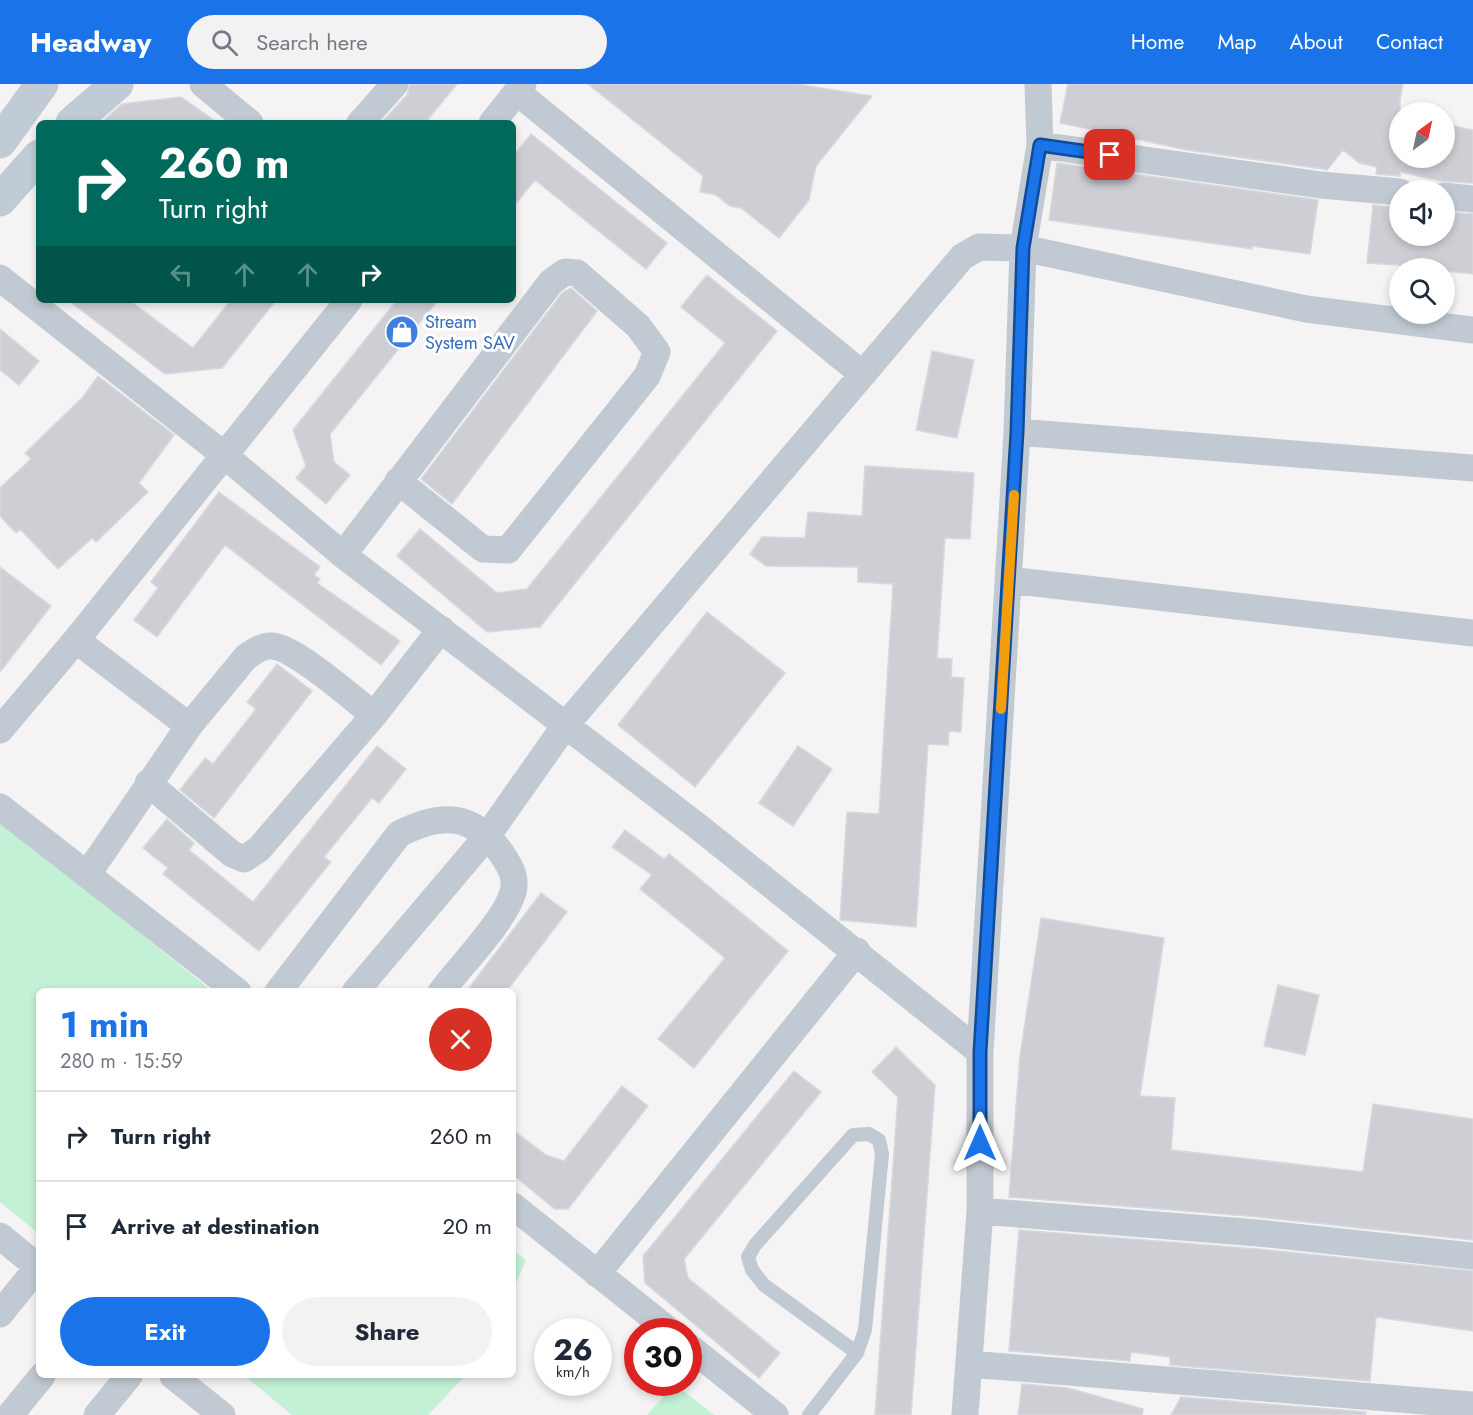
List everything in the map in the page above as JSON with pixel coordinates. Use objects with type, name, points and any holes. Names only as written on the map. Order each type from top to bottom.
[{"type":"main road","points":[[0,142],[16,111],[42,84]]},
{"type":"main road","points":[[75,120],[113,85]]},
{"type":"main road","points":[[0,200],[36,159]]},
{"type":"street","points":[[203,84],[246,120]]},
{"type":"street","points":[[363,120],[395,84]]},
{"type":"street","points":[[965,1415],[980,1211],[980,1052],[1017,432],[1023,248],[1040,145],[1038,84]]},
{"type":"street","points":[[494,120],[520,88],[861,373]]},
{"type":"street","points":[[1040,145],[1321,185],[1389,191]]},
{"type":"street","points":[[1455,197],[1473,199]]},
{"type":"street","points":[[358,988],[488,835],[564,727],[962,256],[979,247],[1023,248],[1306,309],[1473,330]]},
{"type":"street","points":[[343,555],[398,481],[551,282],[565,272],[577,273],[630,318],[657,352],[647,376],[508,550],[483,549],[398,481]]},
{"type":"street","points":[[0,278],[225,455],[343,555],[441,628],[564,727],[700,828],[857,951],[980,1052]]},
{"type":"street","points":[[0,730],[76,640],[347,303]]},
{"type":"street","points":[[1017,432],[1473,468]]},
{"type":"street","points":[[1009,580],[1473,633]]},
{"type":"street","points":[[148,783],[232,854],[244,859],[258,849],[374,715],[441,628]]},
{"type":"street","points":[[76,640],[189,726]]},
{"type":"street","points":[[87,875],[189,726],[246,657],[271,645],[289,650],[374,715]]},
{"type":"street","points":[[0,807],[233,988]]},
{"type":"street","points":[[281,988],[399,834],[419,824],[442,819],[468,823],[488,835],[514,872],[514,889],[508,906],[444,988]]},
{"type":"street","points":[[597,1274],[857,951]]},
{"type":"street","points":[[516,1208],[653,1318]]},
{"type":"street","points":[[980,1211],[1258,1233],[1473,1256]]},
{"type":"street","points":[[0,1236],[36,1265]]},
{"type":"street","points":[[0,1314],[36,1269]]},
{"type":"street","points":[[702,1357],[775,1415]]},
{"type":"street","points":[[969,1364],[1473,1405]]},
{"type":"street","points":[[10,1415],[40,1378]]},
{"type":"street","points":[[97,1415],[127,1378]]},
{"type":"street","points":[[176,1378],[222,1415]]},
{"type":"lane","points":[[809,1415],[857,1353],[865,1330],[882,1154],[879,1140],[869,1134],[853,1135],[748,1257],[752,1270],[764,1285],[857,1353]]},
{"type":"green space","points":[[0,820],[208,988],[36,988],[36,1232],[0,1202]]},
{"type":"green space","points":[[516,1252],[526,1260],[516,1283]]},
{"type":"green space","points":[[247,1378],[463,1378],[428,1415],[292,1415]]},
{"type":"green space","points":[[664,1396],[690,1396],[714,1415],[647,1415]]},
{"type":"building","points":[[410,84],[457,84],[427,120],[384,120],[407,95]]},
{"type":"building","points":[[588,84],[796,84],[872,96],[816,166],[809,200],[779,238],[741,208],[730,206],[716,195],[700,192],[703,176]]},
{"type":"building","points":[[1068,84],[1403,84],[1400,102],[1389,102],[1389,168],[1455,168],[1455,126],[1473,130],[1473,183],[1436,180],[1400,172],[1400,176],[1376,174],[1377,167],[1359,163],[1343,150],[1327,170],[1187,150],[1060,123]]},
{"type":"building","points":[[181,97],[214,120],[104,120],[122,104]]},
{"type":"building","points":[[531,134],[667,243],[646,269],[535,180],[516,203],[516,152]]},
{"type":"building","points":[[1057,163],[1318,200],[1310,254],[1252,246],[1252,249],[1049,220]]},
{"type":"building","points":[[1373,205],[1389,207],[1389,246],[1455,246],[1455,213],[1473,214],[1473,274],[1455,272],[1455,258],[1389,258],[1389,264],[1367,263]]},
{"type":"building","points":[[707,275],[777,331],[540,627],[487,632],[397,556],[420,529],[497,593],[527,589],[725,343],[681,307]]},
{"type":"building","points":[[571,288],[597,311],[452,504],[421,479],[562,293]]},
{"type":"building","points":[[72,303],[133,303],[193,348],[229,303],[274,303],[222,368],[165,374]]},
{"type":"building","points":[[395,303],[436,303],[330,434],[334,462],[350,475],[326,504],[296,478],[306,466],[293,430]]},
{"type":"building","points":[[0,329],[39,361],[19,385],[0,370]]},
{"type":"building","points":[[932,351],[974,360],[957,438],[916,430]]},
{"type":"building","points":[[98,376],[174,435],[139,483],[148,492],[96,542],[92,538],[58,569],[20,529],[16,533],[0,516],[0,488],[31,459],[25,453],[83,397]]},
{"type":"building","points":[[865,466],[974,473],[970,539],[945,538],[937,658],[952,659],[951,677],[964,678],[961,732],[949,731],[948,745],[928,744],[916,927],[840,920],[847,812],[879,814],[893,584],[858,582],[858,567],[766,566],[750,554],[762,537],[805,538],[808,512],[862,516]]},
{"type":"building","points":[[219,492],[320,567],[314,575],[320,579],[317,583],[400,641],[381,665],[225,545],[157,637],[134,620],[158,588],[151,582]]},
{"type":"building","points":[[0,567],[51,606],[0,672]]},
{"type":"building","points":[[707,612],[785,673],[695,787],[618,725]]},
{"type":"building","points":[[277,664],[312,691],[214,818],[180,790],[205,758],[213,764],[256,709],[247,702]]},
{"type":"building","points":[[377,746],[406,769],[379,803],[372,798],[324,857],[331,862],[259,951],[163,874],[168,868],[143,848],[167,819],[194,843],[189,850],[253,902]]},
{"type":"building","points":[[798,746],[832,769],[793,826],[759,803]]},
{"type":"building","points":[[625,830],[664,859],[669,854],[788,951],[694,1068],[658,1039],[725,958],[640,889],[652,875],[612,847]]},
{"type":"building","points":[[541,893],[567,912],[509,988],[469,988]]},
{"type":"building","points":[[1041,918],[1164,938],[1140,1096],[1175,1098],[1171,1150],[1363,1172],[1373,1104],[1473,1119],[1473,1240],[1259,1217],[1009,1197],[1020,1056]]},
{"type":"building","points":[[1278,985],[1319,995],[1305,1055],[1264,1046]]},
{"type":"building","points":[[896,1047],[935,1085],[911,1415],[875,1415],[898,1097],[872,1072]]},
{"type":"building","points":[[794,1071],[821,1092],[684,1259],[688,1278],[780,1353],[759,1378],[702,1330],[702,1318],[687,1318],[645,1283],[643,1256]]},
{"type":"building","points":[[622,1086],[648,1106],[568,1209],[555,1209],[516,1177],[516,1132],[546,1155],[564,1161]]},
{"type":"building","points":[[1019,1230],[1257,1249],[1473,1271],[1473,1331],[1376,1317],[1370,1381],[1170,1365],[1170,1357],[1131,1352],[1130,1361],[1009,1351]]},
{"type":"building","points":[[1022,1384],[1068,1388],[1143,1409],[1142,1415],[1018,1415]]},
{"type":"building","points":[[1181,1397],[1366,1412],[1366,1415],[1171,1415]]},
{"type":"slow traffic","points":[[1001,709],[1014,495]]},
{"type":"place","name":"Stream System SAV","points":[[402,332]]},
{"type":"route","points":[[980,1143],[980,1052],[1017,432],[1023,248],[1040,145],[1110,155]]}]
